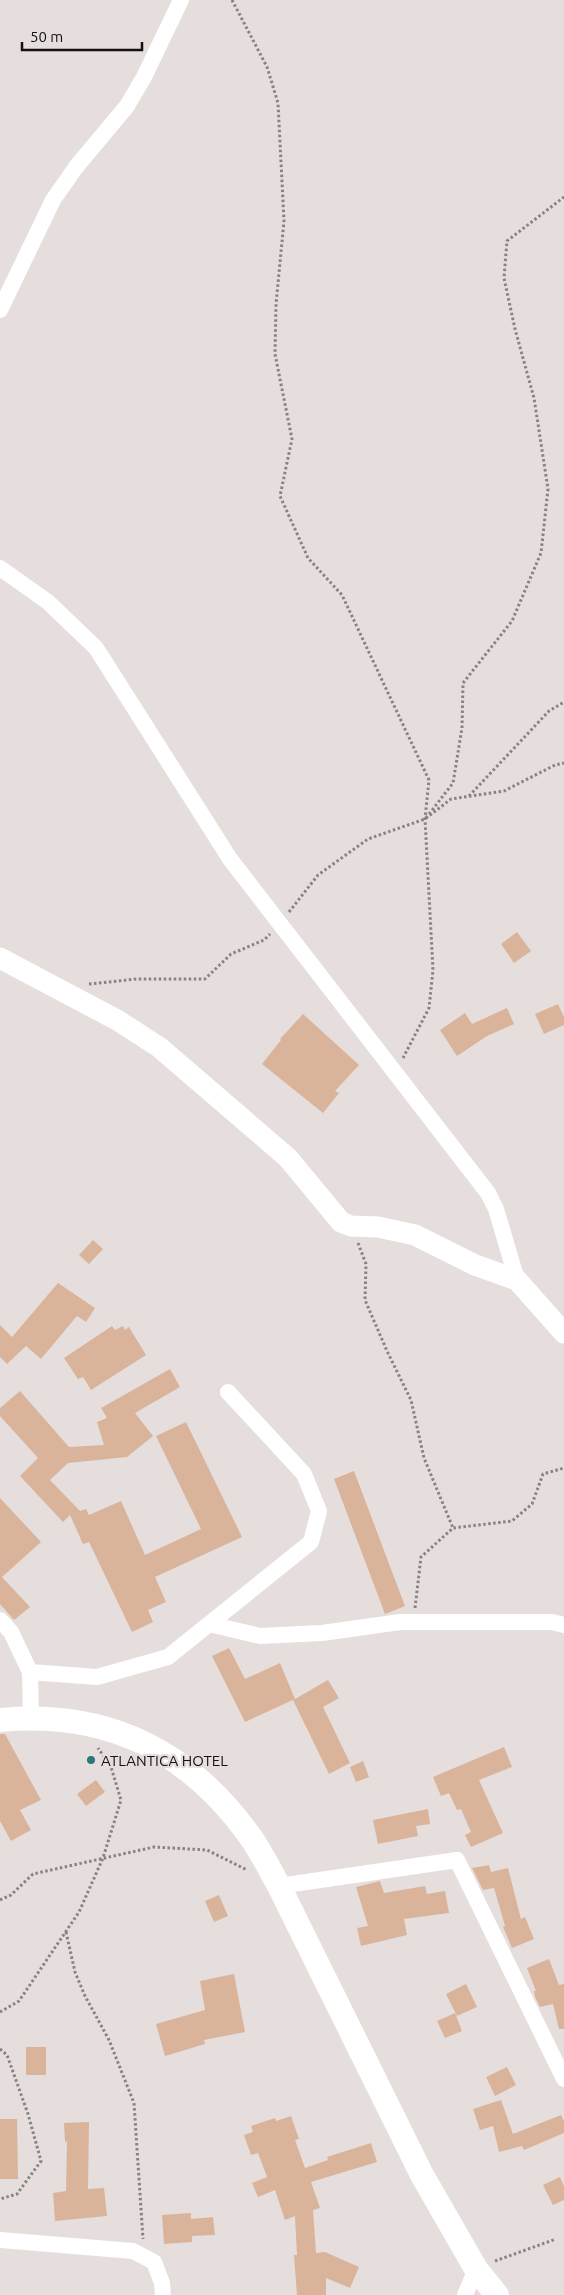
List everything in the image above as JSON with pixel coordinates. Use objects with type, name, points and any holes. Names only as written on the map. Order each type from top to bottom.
[{"type":"main road","points":[[0,1720],[31,1717],[81,1722],[132,1738],[171,1758],[202,1782],[227,1807],[253,1840],[279,1886],[422,2175],[476,2269],[497,2295]]},
{"type":"street","points":[[0,310],[54,200],[76,167],[127,106],[144,77],[182,0]]},
{"type":"street","points":[[0,568],[48,602],[96,648],[230,859],[488,1193],[496,1210],[517,1280]]},
{"type":"street","points":[[0,958],[117,1020],[159,1047],[288,1158],[341,1222],[351,1226],[378,1227],[415,1235],[475,1265],[517,1280],[544,1308],[564,1333]]},
{"type":"street","points":[[30,1672],[96,1677],[168,1657],[311,1542],[319,1511],[304,1474],[228,1392]]},
{"type":"street","points":[[0,1620],[11,1632],[30,1672],[31,1717]]},
{"type":"street","points":[[209,1624],[260,1636],[322,1634],[400,1622],[552,1622],[564,1624]]},
{"type":"street","points":[[279,1886],[457,1860],[564,2079]]},
{"type":"street","points":[[0,2240],[133,2251],[154,2262],[162,2283],[162,2295]]},
{"type":"street","points":[[465,2295],[476,2269]]},
{"type":"path","points":[[232,0],[266,67],[278,103],[284,221],[276,304],[275,354],[292,439],[280,496],[308,558],[342,594],[429,780],[425,819],[433,970],[429,1008],[395,1074]]},
{"type":"path","points":[[425,819],[453,783],[462,728],[463,683],[512,621],[541,553],[548,489],[534,398],[515,329],[504,278],[507,242],[564,197]]},
{"type":"path","points":[[468,796],[549,711],[564,702]]},
{"type":"path","points":[[57,987],[136,979],[205,979],[231,954],[264,940],[280,924],[318,875],[368,839],[425,819],[451,799],[504,791],[555,765],[564,763]]},
{"type":"path","points":[[351,1226],[366,1264],[365,1300],[411,1400],[424,1458],[453,1528]]},
{"type":"path","points":[[413,1622],[421,1557],[453,1528],[512,1521],[532,1504],[543,1474],[564,1468]]},
{"type":"path","points":[[0,2012],[19,2001],[79,1912],[103,1858],[121,1800],[111,1767],[81,1722]]},
{"type":"path","points":[[0,1900],[11,1895],[33,1874],[154,1847],[207,1850],[279,1886]]},
{"type":"path","points":[[66,1932],[75,1972],[85,1996],[109,2040],[134,2103],[144,2257]]},
{"type":"path","points":[[0,2049],[7,2055],[28,2114],[41,2162],[17,2194],[0,2199]]},
{"type":"path","points":[[476,2269],[510,2254],[556,2238]]},
{"type":"building","points":[[517,932],[531,951],[514,963],[501,944]]},
{"type":"building","points":[[558,1004],[564,1017],[564,1025],[544,1034],[535,1014]]},
{"type":"building","points":[[507,1008],[514,1024],[487,1036],[457,1056],[440,1030],[465,1013],[472,1024]]},
{"type":"building","points":[[303,1014],[359,1065],[335,1091],[339,1093],[323,1113],[262,1064],[280,1039]]},
{"type":"building","points":[[93,1240],[103,1249],[89,1264],[79,1255]]},
{"type":"building","points":[[58,1283],[95,1308],[86,1322],[77,1316],[41,1359],[26,1346],[7,1364],[0,1357],[0,1325],[12,1337]]},
{"type":"building","points":[[112,1326],[115,1330],[123,1326],[125,1330],[129,1327],[146,1355],[91,1390],[83,1377],[78,1379],[64,1358]]},
{"type":"building","points":[[170,1369],[180,1387],[135,1413],[153,1436],[127,1457],[68,1463],[50,1480],[80,1511],[86,1509],[89,1515],[121,1501],[145,1555],[201,1529],[156,1436],[186,1422],[242,1537],[155,1577],[166,1602],[148,1610],[153,1622],[132,1632],[89,1542],[83,1544],[70,1515],[63,1522],[20,1476],[38,1458],[0,1416],[0,1408],[20,1391],[69,1447],[104,1445],[97,1422],[107,1418],[101,1408]]},
{"type":"building","points":[[354,1471],[405,1606],[385,1614],[334,1479]]},
{"type":"building","points":[[0,1498],[41,1542],[2,1577],[30,1607],[14,1620],[0,1604]]},
{"type":"building","points":[[229,1648],[245,1679],[280,1663],[295,1699],[245,1722],[212,1656]]},
{"type":"building","points":[[328,1680],[339,1698],[323,1707],[350,1763],[329,1774],[293,1700]]},
{"type":"building","points":[[0,1734],[5,1734],[41,1800],[20,1810],[31,1830],[11,1841],[0,1821]]},
{"type":"building","points":[[504,1747],[512,1767],[479,1780],[503,1833],[471,1847],[465,1835],[471,1832],[461,1809],[457,1810],[449,1793],[441,1796],[433,1777]]},
{"type":"building","points":[[363,1761],[369,1777],[356,1782],[350,1767]]},
{"type":"building","points":[[96,1780],[105,1792],[86,1806],[77,1794]]},
{"type":"building","points":[[428,1809],[430,1824],[416,1826],[418,1836],[378,1844],[373,1820]]},
{"type":"building","points":[[489,1865],[491,1872],[508,1868],[521,1919],[525,1917],[534,1939],[512,1948],[503,1927],[505,1926],[494,1888],[483,1890],[472,1868]]},
{"type":"building","points":[[380,1881],[384,1893],[425,1886],[427,1894],[445,1891],[449,1913],[404,1919],[407,1935],[361,1946],[357,1928],[368,1926],[356,1887]]},
{"type":"building","points":[[219,1895],[228,1916],[214,1922],[205,1901]]},
{"type":"building","points":[[549,1959],[559,1985],[564,1984],[564,2029],[559,2029],[553,2004],[540,2007],[535,1997],[534,1991],[536,1991],[527,1968]]},
{"type":"building","points":[[234,1974],[245,2032],[204,2040],[205,2044],[165,2056],[156,2024],[205,2010],[200,1981]]},
{"type":"building","points":[[466,1984],[477,2007],[457,2016],[446,1994]]},
{"type":"building","points":[[455,2013],[462,2031],[445,2038],[437,2021]]},
{"type":"building","points":[[26,2047],[46,2047],[46,2075],[26,2075]]},
{"type":"building","points":[[507,2067],[516,2085],[495,2096],[486,2077]]},
{"type":"building","points":[[501,2100],[513,2134],[561,2115],[564,2121],[564,2133],[524,2150],[522,2146],[499,2152],[493,2126],[480,2130],[473,2109]]},
{"type":"building","points":[[291,2116],[299,2139],[295,2140],[305,2168],[328,2160],[327,2157],[371,2143],[377,2162],[311,2182],[320,2208],[313,2210],[316,2253],[325,2252],[359,2267],[350,2288],[326,2278],[326,2295],[297,2295],[294,2255],[297,2255],[295,2216],[285,2220],[275,2190],[258,2197],[252,2183],[267,2177],[258,2153],[251,2155],[244,2135],[253,2132],[251,2126],[275,2118],[276,2121]]},
{"type":"building","points":[[0,2119],[17,2119],[18,2179],[0,2179]]},
{"type":"building","points":[[89,2122],[88,2189],[104,2188],[107,2216],[55,2221],[53,2193],[66,2191],[67,2141],[65,2142],[64,2123]]},
{"type":"building","points":[[560,2177],[564,2186],[564,2200],[553,2205],[543,2185]]},
{"type":"building","points":[[191,2213],[191,2219],[213,2217],[215,2235],[192,2236],[192,2242],[164,2244],[162,2215]]},
{"type":"place","name":"ATLANTICA HOTEL","points":[[91,1760]]}]
